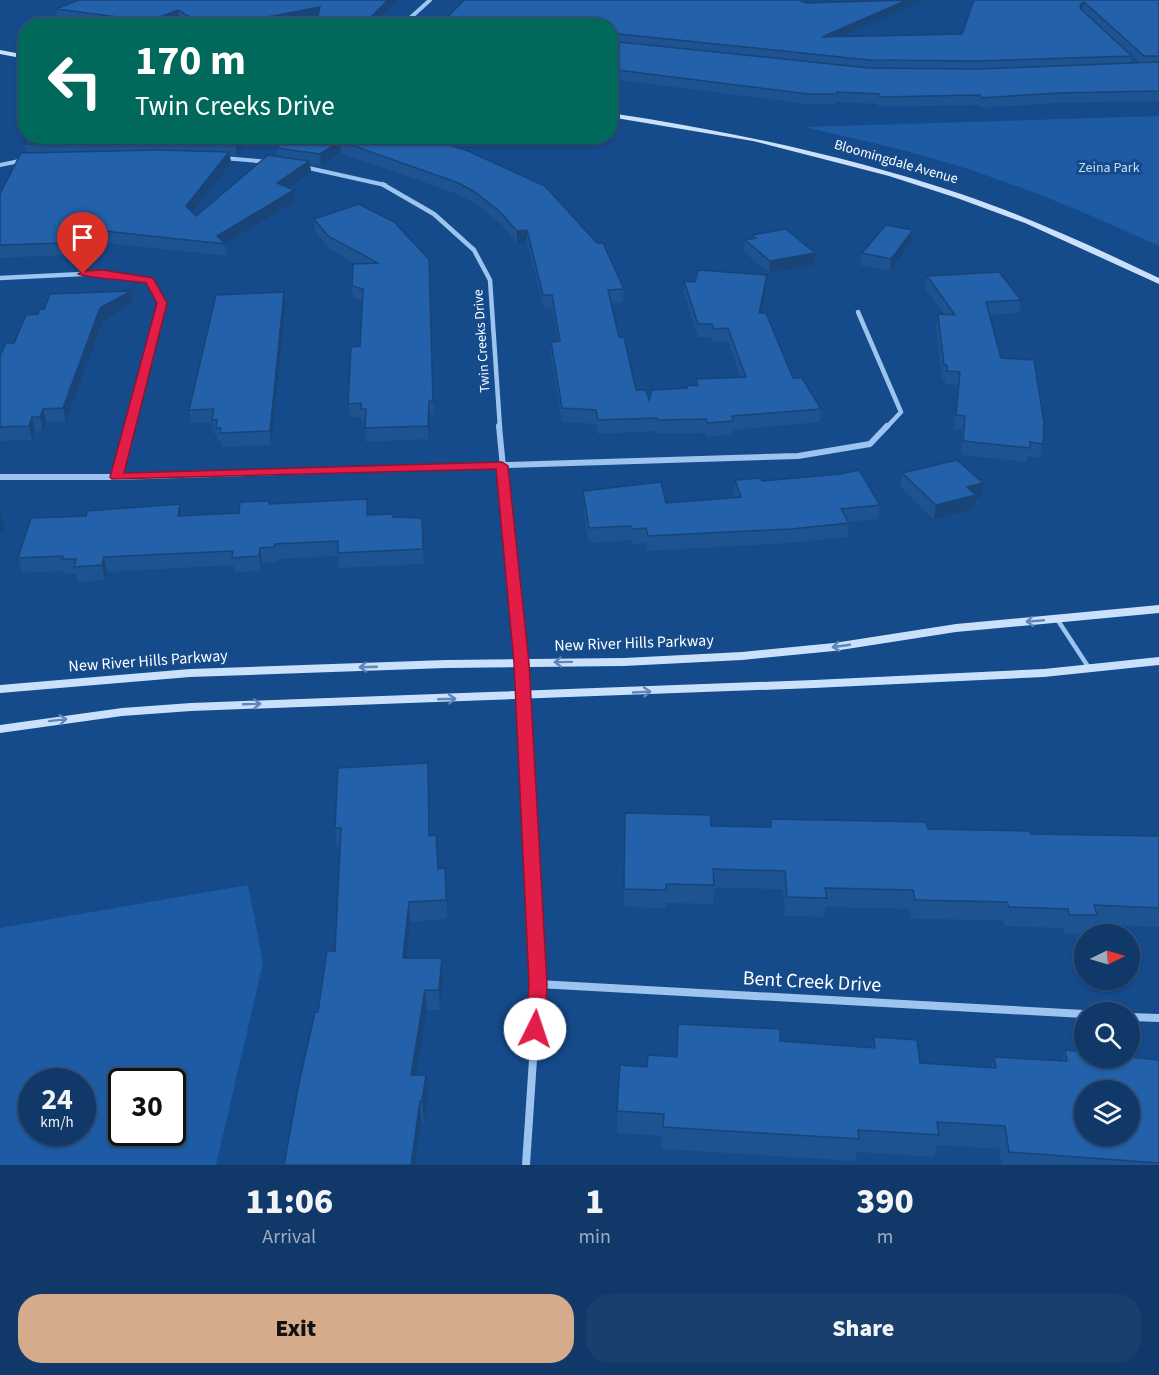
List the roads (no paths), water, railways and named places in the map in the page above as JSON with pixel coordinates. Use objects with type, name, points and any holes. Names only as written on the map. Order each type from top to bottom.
[{"type":"street","points":[[410,18],[430,0]]},
{"type":"street","points":[[0,52],[18,55]]},
{"type":"street","name":"Bloomingdale Avenue","points":[[618,116],[758,140],[906,178],[1027,220],[1159,281]]},
{"type":"street","points":[[216,157],[273,162]]},
{"type":"street","points":[[0,165],[27,160]]},
{"type":"street","name":"Twin Creeks Drive","points":[[295,166],[383,184],[434,213],[474,250],[490,280],[502,466],[522,663],[538,984],[526,1165]]},
{"type":"street","points":[[0,278],[103,273],[149,280],[162,303],[116,477]]},
{"type":"street","points":[[0,477],[116,477],[798,456],[870,444],[901,412],[858,312]]},
{"type":"street","name":"New River Hills Parkway","points":[[0,689],[190,673],[624,662],[788,652],[956,628],[1159,609]]},
{"type":"street","points":[[0,729],[122,712],[191,707],[522,697],[1089,668],[1159,661]]},
{"type":"street","name":"Bent Creek Drive","points":[[538,984],[1074,1013]]},
{"type":"street","points":[[1140,1017],[1159,1018]]},
{"type":"lane","points":[[1057,619],[1089,668]]},
{"type":"park label","name":"Zeina Park","points":[[1109,168]]}]
